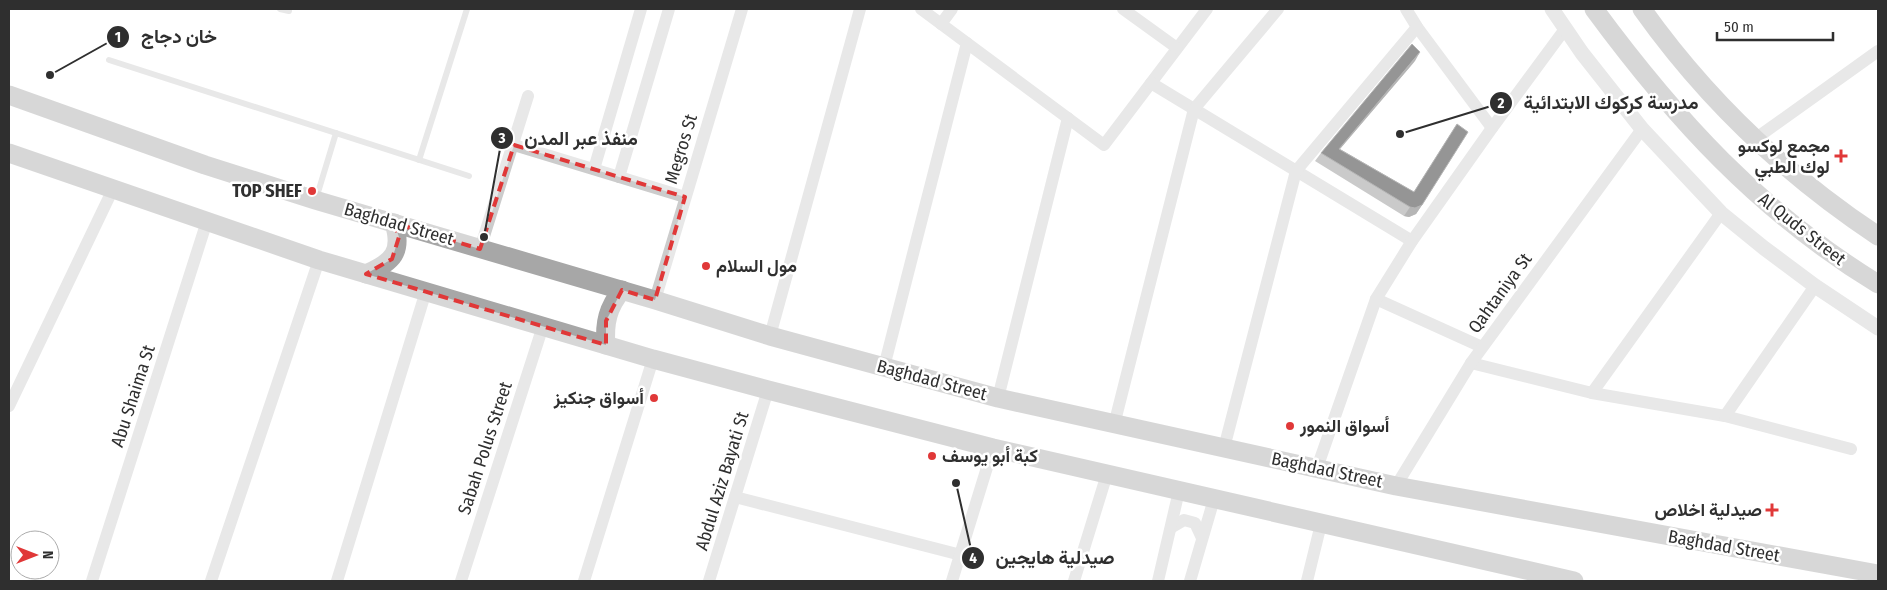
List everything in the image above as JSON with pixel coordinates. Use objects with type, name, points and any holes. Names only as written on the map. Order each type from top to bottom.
[{"type":"main road","name":"Al Quds Street","points":[[1594,9],[1635,65],[1690,128],[1740,180],[1796,227],[1849,266],[1878,284]]},
{"type":"main road","points":[[1642,9],[1704,86],[1736,121],[1797,178],[1878,236]]},
{"type":"main road","name":"Baghdad Street","points":[[9,95],[206,166],[316,200],[622,290],[770,336],[998,398],[1396,486],[1878,574]]},
{"type":"main road","points":[[9,153],[319,260],[654,359],[993,448],[1321,524],[1539,578],[1574,581]]},
{"type":"main road","points":[[366,274],[382,267],[392,259],[397,249],[398,237],[394,223]]},
{"type":"main road","points":[[606,345],[606,321],[612,304],[622,290]]},
{"type":"street","points":[[594,169],[641,9]]},
{"type":"street","points":[[619,177],[669,9]]},
{"type":"street","name":"Megros St","points":[[655,300],[742,9]]},
{"type":"street","points":[[770,336],[860,9]]},
{"type":"street","points":[[921,9],[1104,145],[1207,9]]},
{"type":"street","points":[[941,24],[952,9]]},
{"type":"street","points":[[1123,9],[1177,48]]},
{"type":"street","points":[[1114,424],[1194,109],[1278,9]]},
{"type":"street","points":[[1406,9],[1492,128]]},
{"type":"street","points":[[1552,9],[1602,79],[1642,129],[1721,213],[1815,286],[1878,328]]},
{"type":"street","points":[[1224,448],[1296,171],[1417,26]]},
{"type":"street","points":[[1316,468],[1376,299],[1412,241],[1565,29]]},
{"type":"street","points":[[884,367],[967,43]]},
{"type":"street","points":[[1755,139],[1878,51]]},
{"type":"street","points":[[1151,83],[1412,241]]},
{"type":"street","points":[[480,248],[528,96]]},
{"type":"street","points":[[998,398],[1068,118]]},
{"type":"street","name":"Qahtaniya St","points":[[1396,486],[1482,347],[1642,129]]},
{"type":"street","points":[[514,144],[684,198]]},
{"type":"street","points":[[9,406],[113,189]]},
{"type":"street","points":[[1592,392],[1721,213]]},
{"type":"street","name":"Abu Shaima St","points":[[92,581],[207,221]]},
{"type":"street","points":[[211,581],[319,260]]},
{"type":"street","points":[[1725,416],[1815,286]]},
{"type":"street","points":[[337,581],[426,291]]},
{"type":"street","points":[[1376,299],[1482,347]]},
{"type":"street","name":"Sabah Polus Street","points":[[461,581],[543,326]]},
{"type":"street","points":[[584,581],[654,359]]},
{"type":"street","points":[[1471,363],[1592,392],[1725,416],[1851,449]]},
{"type":"street","name":"Abdul Aziz Bayati St","points":[[709,581],[768,390]]},
{"type":"street","points":[[952,581],[993,448]]},
{"type":"street","points":[[1074,581],[1107,474]]},
{"type":"street","points":[[1158,581],[1179,492]]},
{"type":"street","points":[[735,497],[961,555]]},
{"type":"street","points":[[1190,581],[1214,499]]},
{"type":"street","points":[[1172,527],[1184,520],[1195,523],[1202,538]]},
{"type":"street","points":[[1307,581],[1321,524]]},
{"type":"lane","points":[[280,9],[289,12]]},
{"type":"lane","points":[[419,160],[467,9]]},
{"type":"lane","points":[[110,60],[469,176]]},
{"type":"lane","points":[[316,200],[336,134]]},
{"type":"highlighted area","points":[[514,145],[685,197],[655,300],[622,290],[606,321],[606,345],[366,274],[392,259],[399,237],[394,223],[480,249]]},
{"type":"building","points":[[1412,44],[1420,52],[1339,149],[1414,192],[1457,124],[1468,132],[1422,205],[1415,208],[1410,207],[1321,153]]},
{"type":"place","name":"خان دجاج","points":[[50,75]]},
{"type":"place","name":"مدرسة كركوك الابتدائية","points":[[1400,134]]},
{"type":"place","name":"مجمع لوكسو لوك الطبي","points":[[1841,156]]},
{"type":"place","name":"TOP SHEF","points":[[312,191]]},
{"type":"place","name":"منفذ عبر المدن","points":[[484,237]]},
{"type":"place","name":"مول السلام","points":[[706,266]]},
{"type":"place","name":"أسواق جنكيز","points":[[654,398]]},
{"type":"place","name":"أسواق النمور","points":[[1290,426]]},
{"type":"place","name":"كبة أبو يوسف","points":[[932,456]]},
{"type":"place","name":"صيدلية هايجين","points":[[956,483]]},
{"type":"place","name":"صيدلية اخلاص","points":[[1772,510]]}]
